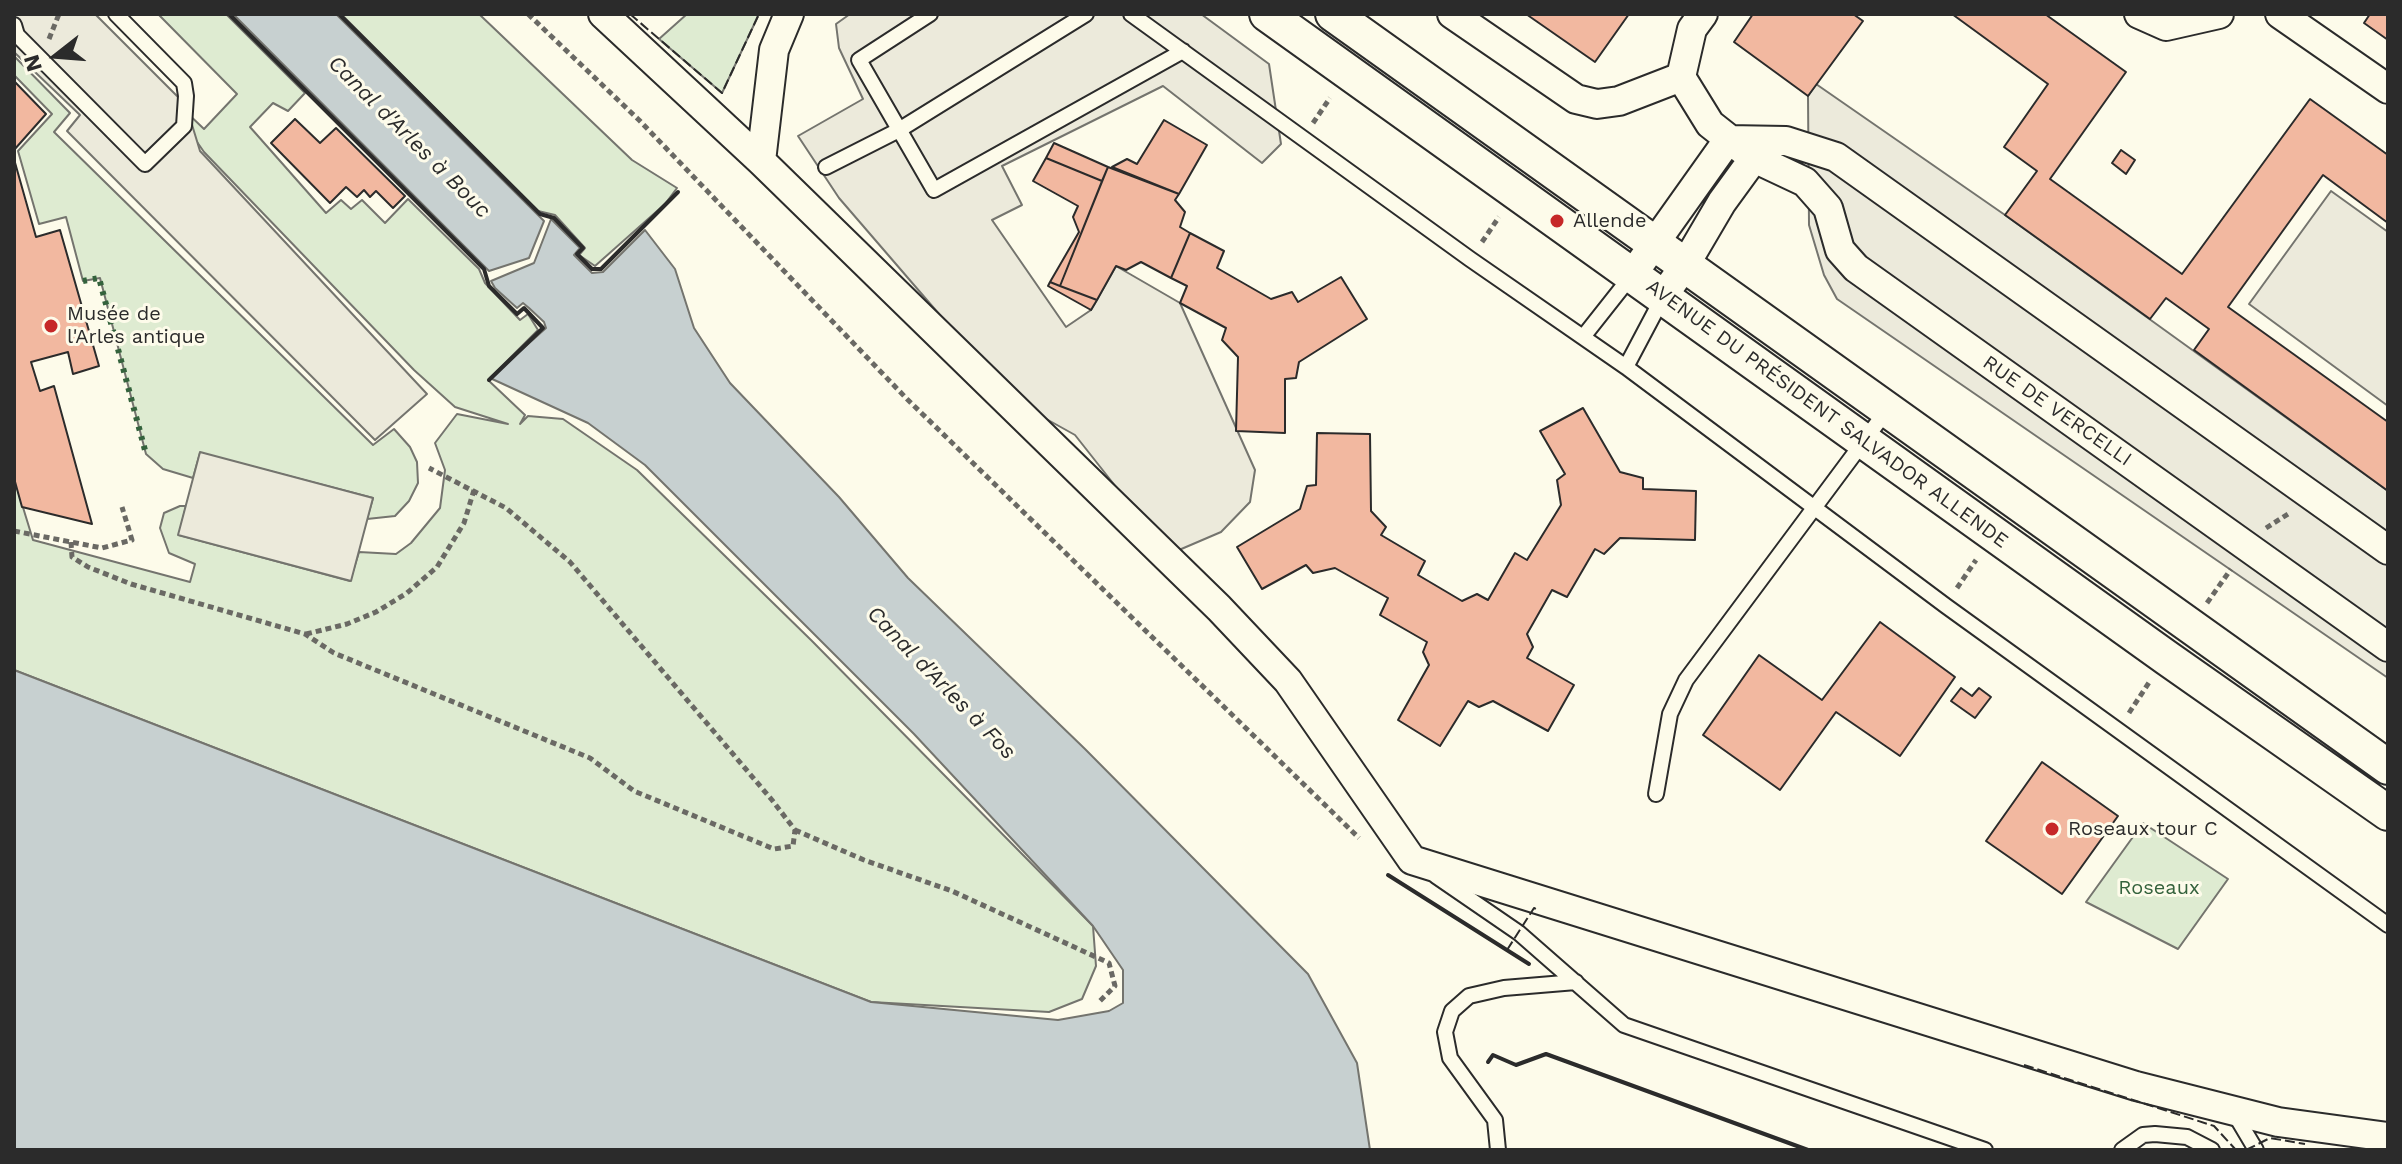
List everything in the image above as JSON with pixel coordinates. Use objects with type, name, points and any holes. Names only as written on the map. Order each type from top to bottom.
[{"type":"street","points":[[603,14],[761,161],[1219,608],[1288,681],[1412,860],[2136,1086],[2234,1113],[2388,1137]]},
{"type":"street","points":[[761,161],[774,50],[789,14]]},
{"type":"street","name":"AVENUE DU PRÉSIDENT SALVADOR ALLENDE","points":[[1267,14],[2388,813]]},
{"type":"street","points":[[1333,14],[2388,767]]},
{"type":"street","points":[[1452,14],[1576,99],[1597,104],[1619,101],[1681,77],[1692,29],[1703,14]]},
{"type":"street","points":[[2139,14],[2166,26],[2219,14]]},
{"type":"street","points":[[2280,14],[2388,89]]},
{"type":"street","name":"RUE DE VERCELLI","points":[[1681,77],[1710,124],[1728,140],[1754,158],[1805,182],[1828,208],[1840,250],[1856,268],[2388,647]]},
{"type":"street","points":[[1632,275],[1728,140],[1786,141],[1836,157],[2388,550]]},
{"type":"street","points":[[1663,296],[1722,202],[1754,158]]},
{"type":"lane","points":[[14,25],[17,35],[145,164],[184,126],[184,83],[116,14]]},
{"type":"lane","points":[[930,14],[859,60],[934,190],[1183,51]]},
{"type":"lane","points":[[826,167],[899,130],[1086,14]]},
{"type":"lane","points":[[1131,14],[1626,367],[1946,606],[2388,925]]},
{"type":"lane","points":[[1583,337],[1632,275]]},
{"type":"lane","points":[[1626,367],[1663,296]]},
{"type":"lane","points":[[1656,794],[1670,714],[1686,680],[1888,410]]},
{"type":"lane","points":[[1412,860],[1519,933],[1624,1025],[1985,1150]]},
{"type":"lane","points":[[1498,1150],[1495,1120],[1450,1058],[1445,1032],[1452,1011],[1469,996],[1504,988],[1576,982]]},
{"type":"lane","points":[[2234,1113],[2256,1150]]},
{"type":"lane","points":[[2122,1150],[2143,1135],[2155,1134],[2187,1137],[2212,1150]]},
{"type":"path","points":[[528,14],[639,120],[907,399],[1362,841]]},
{"type":"path","points":[[1310,127],[1336,89]]},
{"type":"path","points":[[1477,249],[1503,212]]},
{"type":"path","points":[[429,468],[506,508],[570,562],[795,830],[864,860],[952,891],[1109,963],[1115,986],[1099,1002]]},
{"type":"path","points":[[305,634],[361,618],[407,593],[437,567],[464,523],[474,490]]},
{"type":"path","points":[[14,531],[102,548],[132,540],[122,507]]},
{"type":"path","points":[[71,542],[72,557],[88,567],[131,584],[305,634],[334,653],[590,758],[634,791],[774,849],[793,846],[795,830]]},
{"type":"path","points":[[1946,606],[1981,553]]},
{"type":"path","points":[[2119,729],[2153,677]]},
{"type":"green space","points":[[158,14],[226,14],[305,93],[288,111],[273,103],[250,127],[326,213],[341,200],[351,209],[362,200],[385,223],[408,199],[479,269],[485,283],[520,320],[528,314],[538,330],[488,380],[525,415],[520,424],[528,416],[563,419],[637,470],[812,641],[1093,926],[1096,966],[1082,999],[1049,1012],[871,1002],[14,670],[14,478],[33,540],[190,582],[195,564],[169,553],[160,528],[164,513],[186,506],[179,535],[350,581],[359,552],[396,554],[411,543],[440,508],[445,470],[435,443],[457,414],[508,424],[455,407],[414,370],[204,152],[170,103],[182,108],[204,129],[237,94]]},
{"type":"green space","points":[[341,14],[479,14],[632,160],[677,188],[665,204],[595,266],[579,255],[585,248],[555,215],[538,211]]},
{"type":"green space","points":[[687,14],[759,14],[722,93],[659,39]]},
{"type":"green space","points":[[14,56],[70,113],[54,132],[373,445],[394,429],[410,447],[417,462],[418,483],[409,501],[395,516],[367,519],[373,498],[200,453],[193,478],[163,469],[146,454],[100,278],[83,281],[66,217],[39,224],[18,151],[52,114],[14,75]]},
{"type":"green space","name":"Roseaux","points":[[2143,823],[2228,879],[2178,949],[2086,902]]},
{"type":"shaded area","points":[[14,14],[95,14],[186,105],[200,151],[427,394],[375,440],[67,131],[80,115],[14,52]]},
{"type":"shaded area","points":[[850,14],[1201,14],[1269,64],[1281,144],[1262,163],[1163,86],[1002,166],[1022,205],[992,220],[1066,327],[1091,310],[1116,266],[1180,303],[1255,470],[1250,502],[1221,532],[1179,550],[1150,530],[1075,435],[1014,401],[839,198],[798,136],[863,99],[839,48],[836,24]]},
{"type":"shaded area","points":[[1816,84],[2005,215],[2388,491],[2388,678],[1837,299],[1824,275],[1809,225],[1808,96]]},
{"type":"shaded area","points":[[2331,191],[2388,232],[2388,406],[2249,304]]},
{"type":"shaded area","points":[[200,452],[373,498],[351,581],[178,535]]},
{"type":"water","name":"Canal d'Arles à Bouc","points":[[233,14],[336,14],[544,221],[529,258],[489,271]]},
{"type":"water","name":"Canal d'Arles à Fos","points":[[551,219],[580,248],[574,255],[592,273],[603,272],[645,230],[675,269],[694,328],[730,383],[839,497],[908,578],[1085,749],[1308,974],[1357,1063],[1370,1150],[14,1150],[14,670],[871,1002],[1058,1020],[1109,1011],[1123,1003],[1123,970],[1093,926],[914,734],[645,465],[588,423],[490,378],[546,328],[529,308],[523,303],[517,308],[491,281],[534,263]]},
{"type":"building","points":[[1526,14],[1629,14],[1595,62]]},
{"type":"building","points":[[1753,14],[1853,14],[1863,21],[1808,96],[1734,42]]},
{"type":"building","points":[[1952,14],[2045,14],[2126,72],[2050,179],[2182,274],[2310,99],[2388,155],[2388,223],[2323,175],[2228,307],[2388,422],[2388,491],[2194,350],[2209,329],[2166,298],[2150,319],[2005,215],[2037,171],[2004,147],[2048,84]]},
{"type":"building","points":[[2370,14],[2388,14],[2388,40],[2364,23]]},
{"type":"building","points":[[14,81],[46,114],[14,150]]},
{"type":"building","points":[[295,119],[320,143],[336,128],[405,196],[393,208],[376,191],[370,197],[364,190],[357,197],[346,187],[330,203],[271,143]]},
{"type":"building","points":[[1164,120],[1207,145],[1179,194],[1112,167],[1127,159],[1137,164]]},
{"type":"building","points":[[1054,143],[1108,167],[1102,181],[1046,158]]},
{"type":"building","points":[[2121,150],[2135,160],[2126,174],[2112,163]]},
{"type":"building","points":[[1046,158],[1102,181],[1060,286],[1050,282],[1079,232],[1073,217],[1078,206],[1033,181]]},
{"type":"building","name":"Musée de l'Arles antique","points":[[14,159],[36,237],[60,230],[99,366],[73,374],[68,352],[31,362],[40,391],[54,386],[92,524],[22,507],[14,478]]},
{"type":"building","points":[[1108,167],[1179,194],[1175,200],[1185,212],[1180,227],[1190,233],[1171,278],[1141,262],[1126,270],[1116,266],[1097,300],[1060,286]]},
{"type":"building","points":[[1190,233],[1224,251],[1217,268],[1271,299],[1292,292],[1298,302],[1341,277],[1367,319],[1299,362],[1296,378],[1285,379],[1285,433],[1236,431],[1238,357],[1222,340],[1226,328],[1180,303],[1187,286],[1171,278]]},
{"type":"building","points":[[1050,282],[1097,300],[1091,310],[1048,286]]},
{"type":"building","points":[[1583,408],[1620,472],[1643,478],[1643,489],[1696,491],[1695,540],[1620,538],[1604,554],[1595,549],[1567,597],[1552,590],[1527,634],[1533,647],[1527,658],[1574,685],[1548,731],[1493,701],[1479,707],[1468,701],[1440,746],[1398,720],[1429,665],[1423,652],[1427,642],[1380,615],[1388,598],[1335,568],[1313,573],[1306,565],[1262,589],[1237,547],[1300,509],[1307,486],[1316,485],[1317,433],[1370,434],[1371,511],[1386,527],[1381,535],[1425,561],[1418,575],[1462,601],[1477,594],[1488,600],[1515,553],[1527,560],[1561,505],[1557,480],[1565,474],[1540,431]]},
{"type":"building","points":[[1880,622],[1955,677],[1900,756],[1836,712],[1780,790],[1703,735],[1759,655],[1822,700]]},
{"type":"building","points":[[1961,688],[1972,696],[1979,688],[1991,697],[1975,718],[1951,701]]},
{"type":"building","name":"Roseaux tour C","points":[[2042,762],[2118,816],[2062,894],[1986,841]]},
{"type":"hedge","points":[[83,281],[99,278],[146,454]]},
{"type":"fence","points":[[630,14],[722,93],[759,14]]},
{"type":"fence","points":[[1507,950],[1536,909]]},
{"type":"fence","points":[[2024,1065],[2214,1126],[2236,1150]]},
{"type":"fence","points":[[2246,1150],[2270,1138],[2305,1144]]},
{"type":"wall","points":[[229,14],[484,269],[489,286],[517,314],[524,308],[543,328],[489,380]]},
{"type":"wall","points":[[339,14],[540,214],[554,218],[583,248],[577,254],[592,269],[601,269],[678,192]]},
{"type":"wall","points":[[1388,875],[1529,964]]},
{"type":"wall","points":[[1488,1062],[1493,1055],[1516,1065],[1546,1054],[1808,1150]]},
{"type":"place","name":"Allende","points":[[1557,221]]},
{"type":"place","name":"Musée de l'Arles antique","points":[[51,326]]},
{"type":"place","name":"Roseaux tour C","points":[[2052,829]]}]
